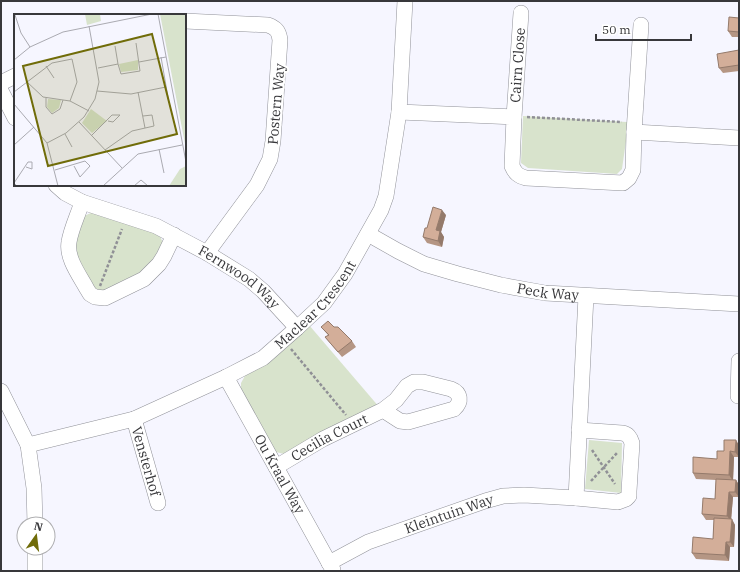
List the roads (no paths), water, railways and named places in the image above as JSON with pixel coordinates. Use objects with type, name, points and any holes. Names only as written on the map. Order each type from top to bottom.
[{"type":"street","name":"Maclear Crescent","points":[[28,445],[134,419],[226,377],[263,358],[297,328],[337,287],[381,210],[386,196],[399,112],[405,1]]},
{"type":"street","name":"Cairn Close","points":[[521,13],[512,166],[519,176],[526,178],[624,184],[633,170],[634,128]]},
{"type":"street","name":"Postern Way","points":[[186,21],[268,25],[274,27],[279,32],[280,40],[274,133],[270,159],[257,185],[207,253]]},
{"type":"street","points":[[641,25],[634,128],[739,138]]},
{"type":"street","points":[[1,83],[14,76]]},
{"type":"street","points":[[1,91],[14,116]]},
{"type":"street","points":[[399,112],[514,116]]},
{"type":"street","name":"Fernwood Way","points":[[57,186],[65,193],[82,202],[156,226],[207,253],[249,279],[263,291],[297,328]]},
{"type":"street","points":[[82,202],[69,243],[70,252],[71,259],[87,289],[90,294],[95,297],[105,298],[144,279],[159,264],[174,235]]},
{"type":"street","name":"Peck Way","points":[[368,234],[424,264],[501,285],[544,293],[739,304]]},
{"type":"street","points":[[576,498],[586,296]]},
{"type":"street","points":[[738,396],[739,361]]},
{"type":"street","name":"Ou Kraal Way","points":[[226,377],[331,567]]},
{"type":"street","points":[[1,391],[28,445],[34,488],[34,516]]},
{"type":"street","name":"Cecilia Court","points":[[276,467],[323,439],[383,410]]},
{"type":"street","name":"Vensterhof","points":[[134,419],[158,503]]},
{"type":"street","name":"Kleintuin Way","points":[[331,567],[368,542],[485,501],[513,495],[618,502],[626,499],[629,496],[632,443],[630,438],[627,434],[622,433],[579,430]]},
{"type":"street","points":[[35,556],[35,571]]}]
